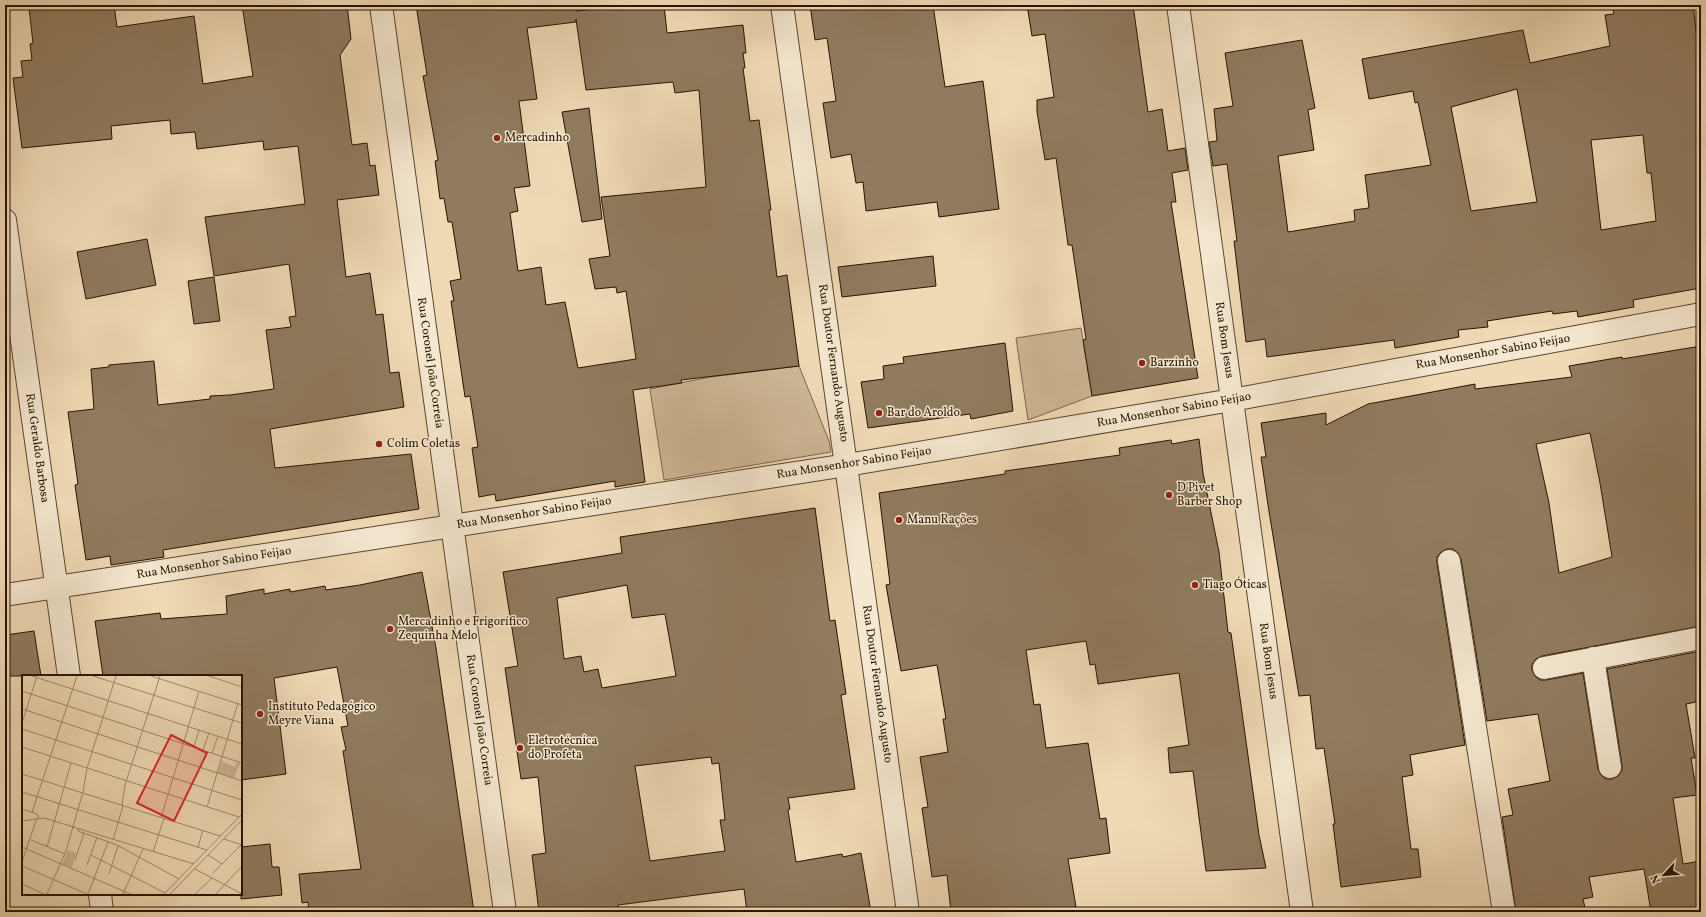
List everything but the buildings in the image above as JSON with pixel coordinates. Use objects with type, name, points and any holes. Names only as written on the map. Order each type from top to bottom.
[{"type":"street","name":"Rua Coronel João Correia","points":[[381,5],[505,912]]},
{"type":"street","name":"Rua Doutor Fernando Augusto","points":[[782,5],[908,912]]},
{"type":"street","name":"Rua Bom Jesus","points":[[1178,5],[1302,912]]},
{"type":"street","name":"Rua Geraldo Barbosa","points":[[5,220],[13,337],[56,587],[69,675]]},
{"type":"street","name":"Rua Monsenhor Sabino Feijao","points":[[5,595],[847,465],[1232,400],[1701,314]]},
{"type":"street","points":[[1449,561],[1504,912]]},
{"type":"street","points":[[1544,668],[1701,638]]},
{"type":"street","points":[[1593,658],[1610,767]]},
{"type":"street","points":[[100,895],[102,912]]},
{"type":"shaded area","points":[[1081,328],[1092,396],[1028,420],[1016,338]]},
{"type":"shaded area","points":[[799,366],[829,441],[831,452],[664,480],[650,389],[710,377]]},
{"type":"place","name":"Mercadinho","points":[[497,138]]},
{"type":"place","name":"Barzinho","points":[[1142,363]]},
{"type":"place","name":"Bar do Aroldo","points":[[879,413]]},
{"type":"place","name":"Colim Coletas","points":[[379,444]]},
{"type":"place","name":"D'Pivet Barber Shop","points":[[1169,495]]},
{"type":"place","name":"Manu Rações","points":[[899,520]]},
{"type":"place","name":"Tiago Óticas","points":[[1195,585]]},
{"type":"place","name":"Mercadinho e Frigorífico Zequinha Melo","points":[[390,629]]},
{"type":"place","name":"Instituto Pedagógico Meyre Viana","points":[[260,714]]},
{"type":"place","name":"Eletrotécnica do Profeta","points":[[520,748]]}]
